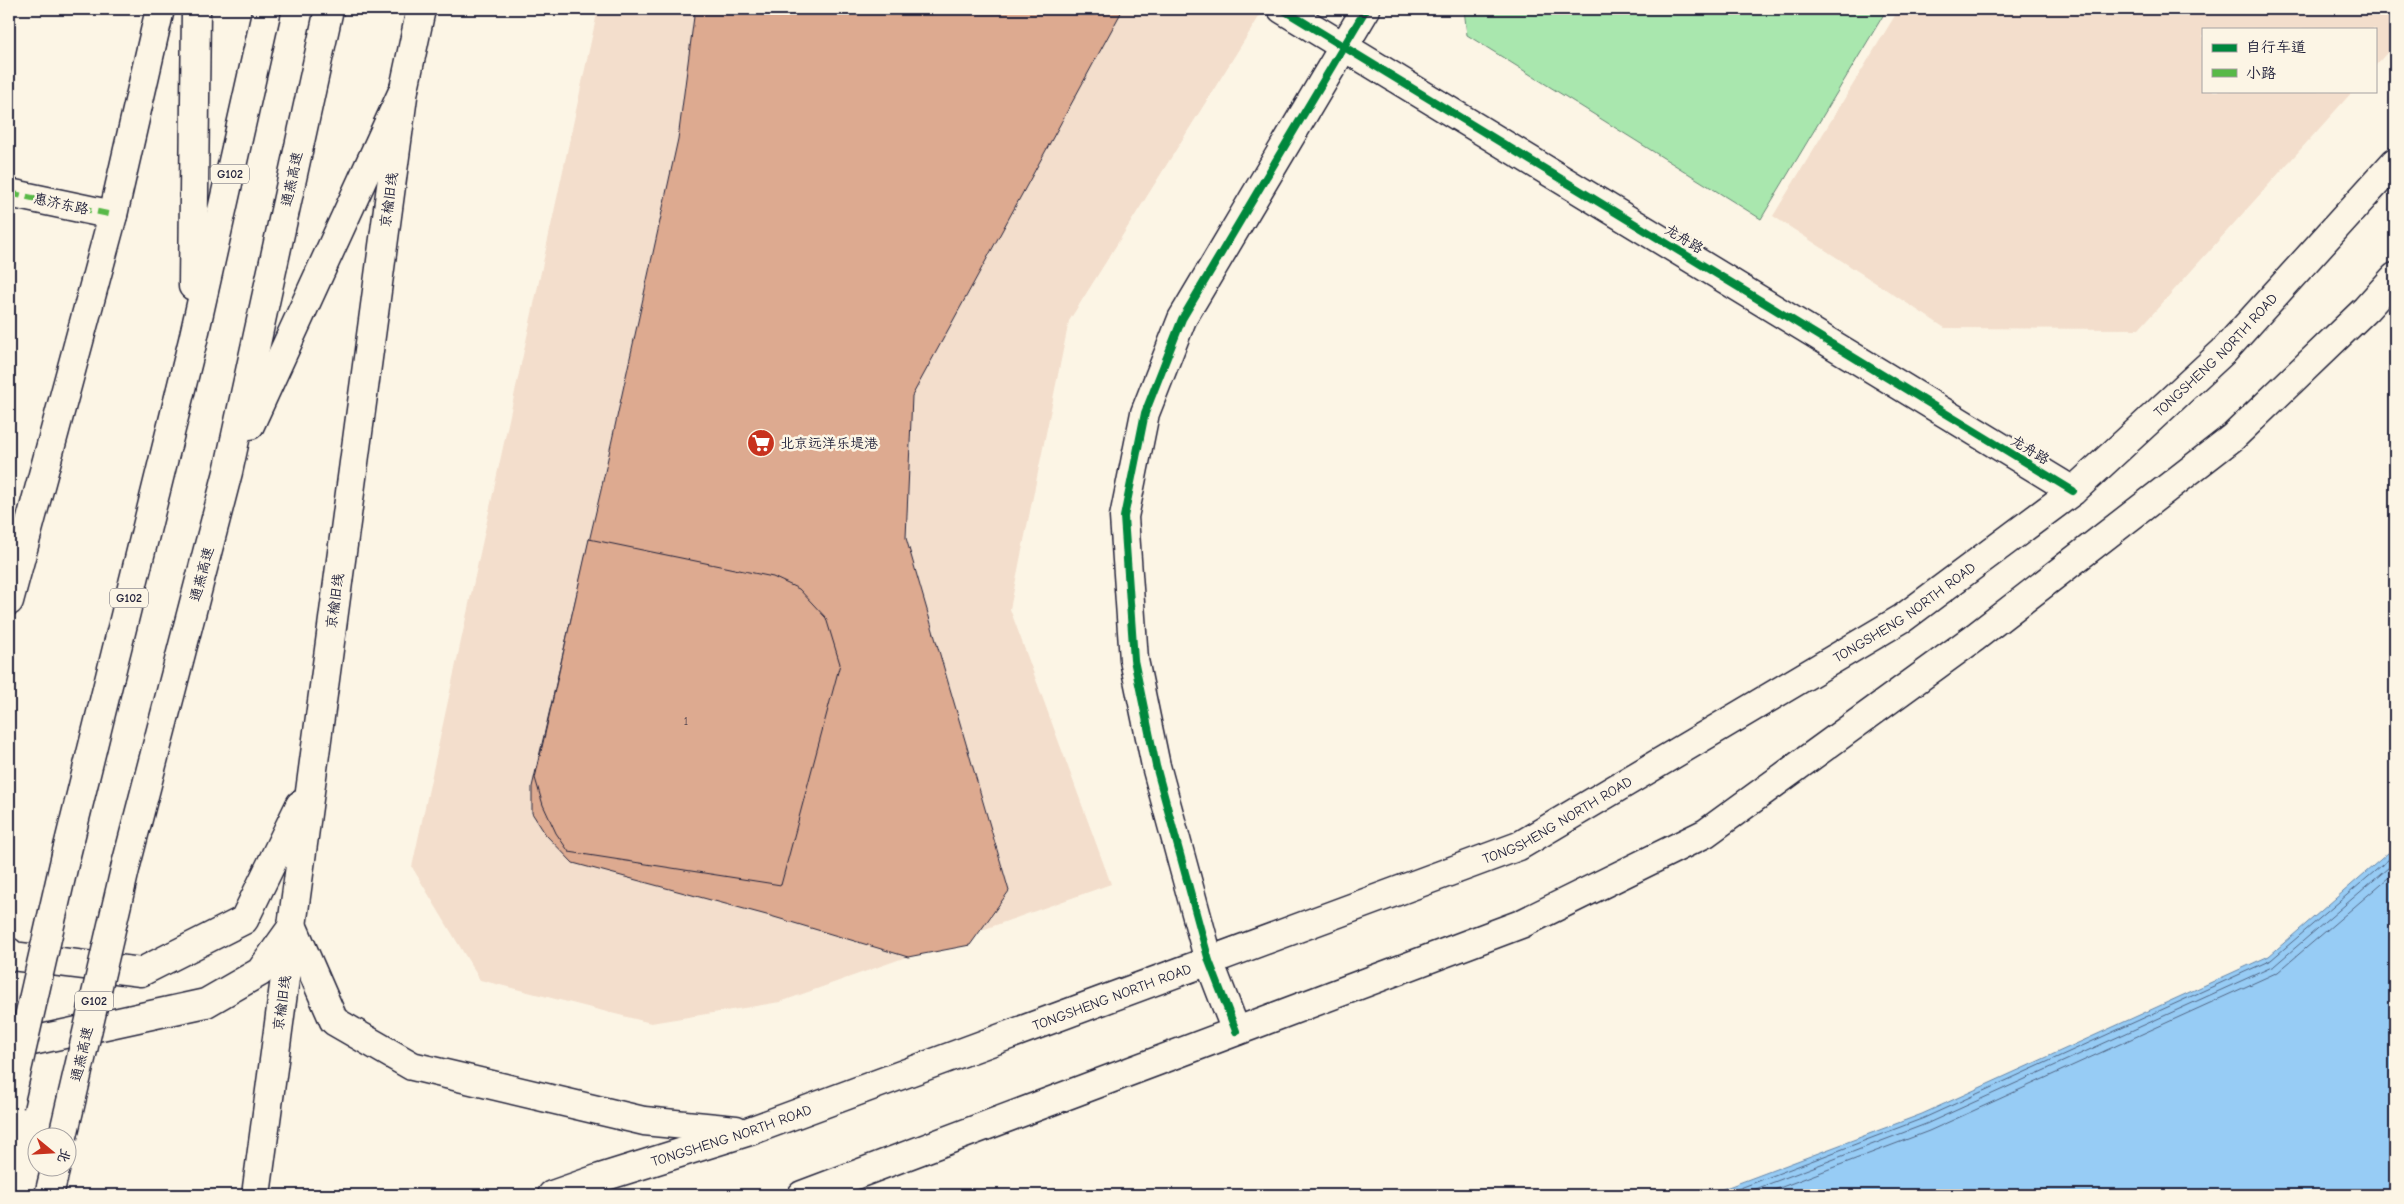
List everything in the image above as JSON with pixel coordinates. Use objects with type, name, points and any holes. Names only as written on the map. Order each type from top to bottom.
[{"type":"main road","points":[[9,601],[113,215],[160,9]]},
{"type":"main road","points":[[193,340],[196,9]]},
{"type":"main road","name":"G102","points":[[9,1105],[66,856],[193,340],[267,9]]},
{"type":"main road","name":"通燕高速","points":[[65,1126],[126,865],[228,472],[329,9]]},
{"type":"main road","name":"京榆旧线","points":[[256,1195],[404,89],[421,9]]},
{"type":"main road","name":"龙舟路","points":[[1282,9],[2073,490]]},
{"type":"main road","points":[[1236,1031],[1209,961],[1156,766],[1134,660],[1124,517],[1145,413],[1182,319],[1366,9]]},
{"type":"main road","points":[[228,472],[404,89]]},
{"type":"main road","name":"TONGSHENG NORTH ROAD","points":[[552,1195],[750,1131],[1519,846],[1903,618],[2073,490],[2224,352],[2395,162]]},
{"type":"main road","name":"惠济东路","points":[[9,193],[113,215]]},
{"type":"main road","points":[[802,1195],[1521,924],[1706,833],[1974,638],[2233,437],[2366,308],[2395,277]]},
{"type":"main road","points":[[9,952],[12,956],[140,972],[244,920],[310,786]]},
{"type":"main road","points":[[9,1046],[206,1003],[260,972],[293,927]]},
{"type":"main road","points":[[293,927],[334,1021],[412,1066],[644,1121],[750,1131]]},
{"type":"main road","points":[[49,1195],[54,1176]]},
{"type":"shaded area","points":[[598,9],[1264,9],[1069,321],[1010,609],[1111,884],[780,1002],[651,1023],[480,980],[412,867]]},
{"type":"shaded area","points":[[1899,9],[2395,9],[2395,44],[2376,65],[2376,28],[2202,28],[2202,92],[2352,92],[2139,329],[1945,328],[1773,216]]},
{"type":"green space","points":[[1464,9],[1887,9],[1761,219],[1467,35]]},
{"type":"water","points":[[2395,847],[2395,1195],[1707,1195],[1922,1114],[2269,956]]},
{"type":"building","name":"北京远洋乐堤港","points":[[695,9],[1123,9],[912,396],[906,538],[1009,891],[970,945],[908,957],[774,917],[573,863],[546,835],[532,813],[532,787],[601,490],[678,139]]},
{"type":"building","points":[[589,539],[773,577],[799,589],[826,618],[840,664],[781,885],[569,852],[556,833],[543,805],[535,778]]},
{"type":"marked path","points":[[9,193],[113,215]]},
{"type":"cycle path","points":[[1282,9],[2073,491]]},
{"type":"cycle path","points":[[1236,1031],[1209,961],[1156,766],[1134,660],[1124,517],[1145,413],[1182,319],[1366,9]]},
{"type":"place","name":"北京远洋乐堤港","points":[[761,443]]}]
